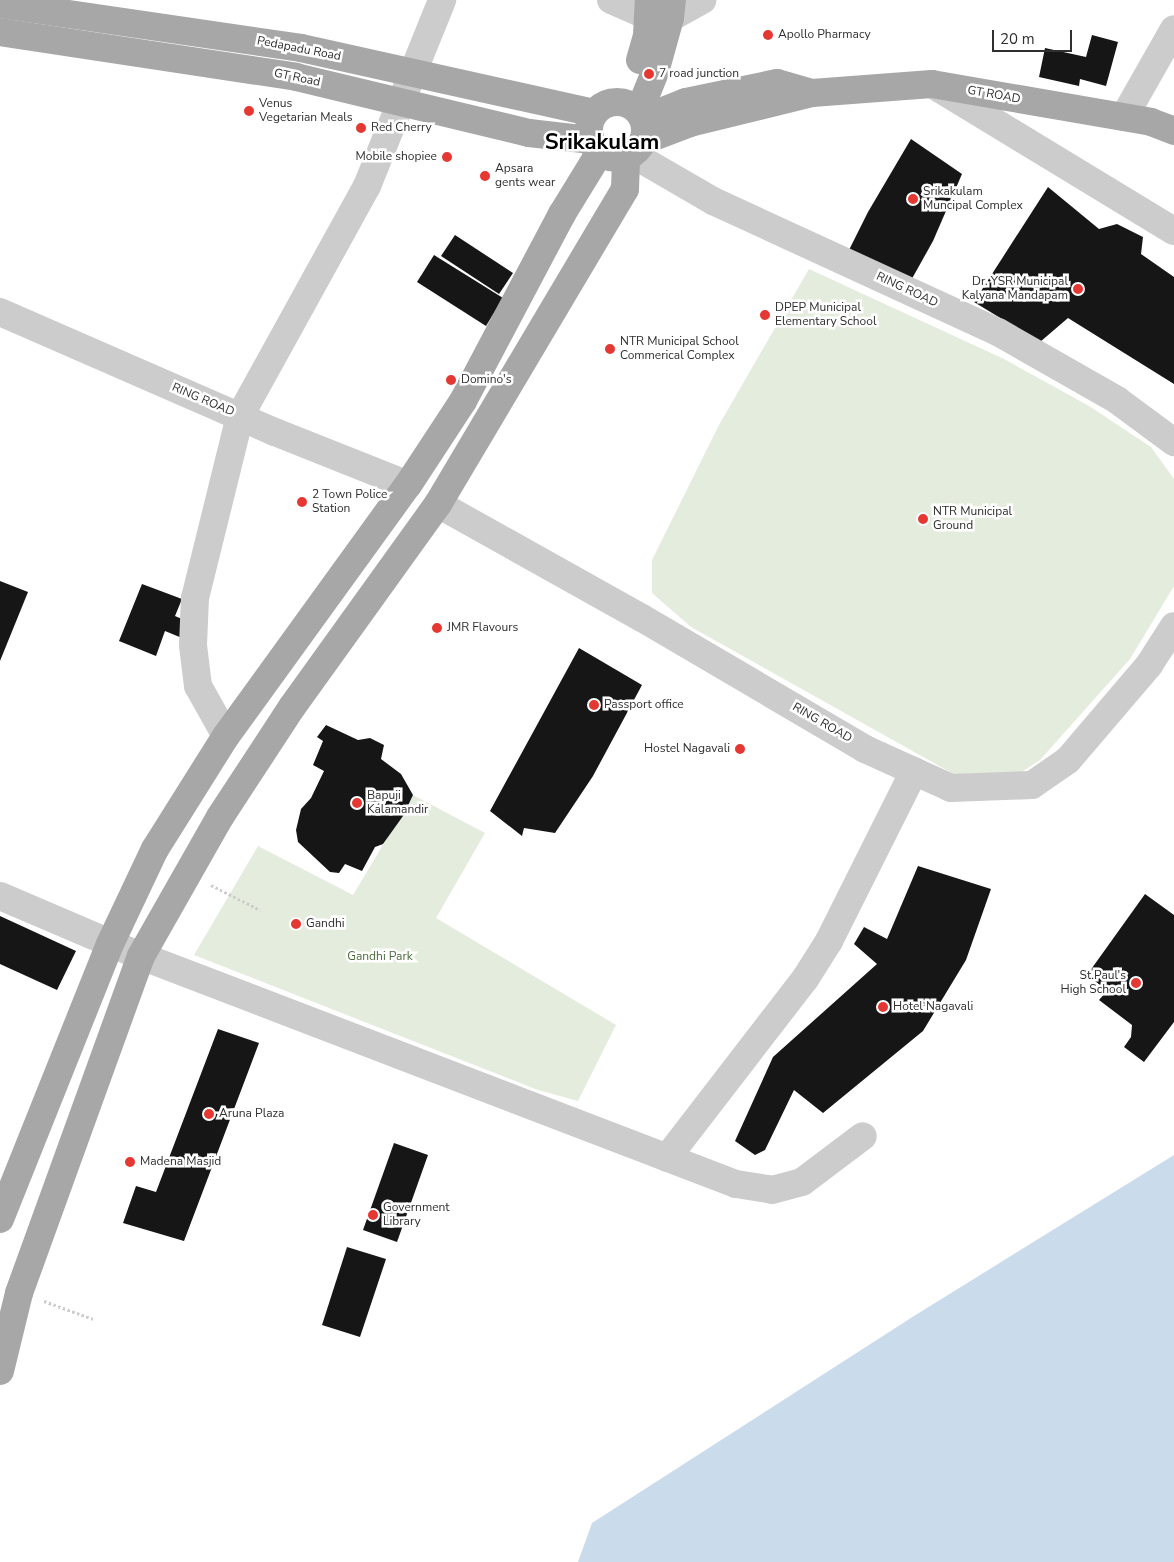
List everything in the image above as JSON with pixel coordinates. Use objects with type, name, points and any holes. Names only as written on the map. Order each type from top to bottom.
[{"type":"main road","name":"Pedapadu Road","points":[[0,4],[216,34],[412,72],[621,133]]},
{"type":"main road","points":[[0,1219],[110,944],[155,849],[226,736],[408,484],[463,401],[562,214],[621,133],[655,72],[660,9]]},
{"type":"main road","name":"GT Road","points":[[0,32],[268,72],[529,133],[621,133]]},
{"type":"main road","name":"GT ROAD","points":[[621,133],[690,123],[812,93],[932,84],[1151,122],[1174,131]]},
{"type":"main road","points":[[0,1371],[20,1293],[141,956],[220,817],[292,707],[438,504],[625,188],[621,133]]},
{"type":"street","points":[[226,736],[198,686],[193,646],[195,607],[240,416],[367,186],[398,103],[442,0]]},
{"type":"street","points":[[611,0],[660,9],[702,0]]},
{"type":"street","points":[[1124,117],[1174,29]]},
{"type":"street","points":[[932,84],[1174,231]]},
{"type":"street","name":"RING ROAD","points":[[621,133],[713,201],[998,332],[1117,400],[1174,442]]},
{"type":"street","name":"RING ROAD","points":[[0,312],[240,416],[408,484]]},
{"type":"street","name":"RING ROAD","points":[[438,504],[642,618],[865,748],[951,788],[1032,786],[1068,760],[1149,665],[1174,626]]},
{"type":"street","points":[[667,1158],[806,979],[830,941],[914,771]]},
{"type":"street","points":[[0,896],[110,944],[736,1184],[772,1190],[802,1182],[864,1136]]},
{"type":"path","points":[[189,873],[260,910]]},
{"type":"path","points":[[20,1293],[93,1319]]},
{"type":"green space","name":"NTR Municipal Ground","points":[[809,269],[1004,359],[1089,406],[1151,447],[1174,479],[1174,586],[1130,659],[1040,760],[1011,779],[959,777],[691,627],[652,593],[652,560],[719,425]]},
{"type":"green space","name":"Gandhi Park","points":[[413,795],[485,833],[436,918],[616,1025],[578,1101],[538,1090],[194,955],[258,846],[353,895]]},
{"type":"water","points":[[1174,1155],[1174,1562],[578,1562],[592,1523],[914,1316]]},
{"type":"building","points":[[1092,35],[1118,42],[1106,86],[1080,79],[1079,86],[1039,77],[1045,48],[1086,57]]},
{"type":"building","name":"Srikakulam Muncipal Complex","points":[[911,139],[962,174],[933,241],[909,284],[849,250],[868,212]]},
{"type":"building","name":"Dr. YSR Municipal Kalyana Mandapam","points":[[1048,187],[1099,229],[1117,224],[1143,237],[1141,254],[1174,277],[1174,384],[1068,318],[1040,342],[974,302]]},
{"type":"building","points":[[455,235],[513,273],[499,294],[441,256]]},
{"type":"building","points":[[434,255],[503,298],[486,326],[417,282]]},
{"type":"building","points":[[0,581],[28,592],[0,661]]},
{"type":"building","points":[[142,584],[182,599],[175,616],[189,622],[182,638],[165,631],[156,656],[119,641]]},
{"type":"building","points":[[579,648],[642,685],[593,776],[555,833],[524,828],[522,836],[490,811]]},
{"type":"building","name":"Bapuji Kalamandir","points":[[326,725],[358,740],[370,738],[384,745],[381,759],[401,774],[413,795],[403,816],[383,844],[375,847],[362,871],[345,864],[339,873],[330,872],[298,842],[296,830],[301,809],[311,798],[324,771],[313,765],[323,741],[317,737]]},
{"type":"building","name":"Hotel Nagavali","points":[[918,866],[991,889],[966,960],[923,1031],[823,1113],[794,1090],[765,1150],[755,1155],[735,1141],[773,1057],[877,964],[854,944],[864,927],[887,939]]},
{"type":"building","name":"St.Paul's High School","points":[[1145,894],[1174,915],[1174,1022],[1144,1062],[1124,1047],[1131,1037],[1132,1025],[1099,1000],[1107,991],[1087,975]]},
{"type":"building","points":[[0,916],[76,951],[57,990],[0,964]]},
{"type":"building","name":"Aruna Plaza","points":[[218,1029],[259,1043],[184,1241],[123,1223],[136,1186],[156,1192]]},
{"type":"building","points":[[394,1143],[428,1155],[397,1242],[363,1230]]},
{"type":"building","points":[[347,1247],[386,1259],[360,1337],[322,1325]]},
{"type":"place","name":"Apollo Pharmacy","points":[[768,35]]},
{"type":"place","name":"7 road junction","points":[[649,74]]},
{"type":"place","name":"Venus Vegetarian Meals","points":[[249,111]]},
{"type":"place","name":"Red Cherry","points":[[361,128]]},
{"type":"place","name":"Mobile shopiee","points":[[447,157]]},
{"type":"place","name":"Apsara gents wear","points":[[485,176]]},
{"type":"place","name":"Srikakulam Muncipal Complex","points":[[913,199]]},
{"type":"place","name":"Dr. YSR Municipal Kalyana Mandapam","points":[[1078,289]]},
{"type":"place","name":"DPEP Municipal Elementary School","points":[[765,315]]},
{"type":"place","name":"NTR Municipal School Commerical Complex","points":[[610,349]]},
{"type":"place","name":"Domino's","points":[[451,380]]},
{"type":"place","name":"2 Town Police Station","points":[[302,502]]},
{"type":"place","name":"NTR Municipal Ground","points":[[923,519]]},
{"type":"place","name":"JMR Flavours","points":[[437,628]]},
{"type":"place","name":"Passport office","points":[[594,705]]},
{"type":"place","name":"Hostel Nagavali","points":[[740,749]]},
{"type":"place","name":"Bapuji Kalamandir","points":[[357,803]]},
{"type":"place","name":"Gandhi","points":[[296,924]]},
{"type":"place","name":"St.Paul's High School","points":[[1136,983]]},
{"type":"place","name":"Hotel Nagavali","points":[[883,1007]]},
{"type":"place","name":"Aruna Plaza","points":[[209,1114]]},
{"type":"place","name":"Madena Masjid","points":[[130,1162]]},
{"type":"place","name":"Government Library","points":[[373,1215]]},
{"type":"district","name":"Srikakulam","points":[[602,143]]}]
